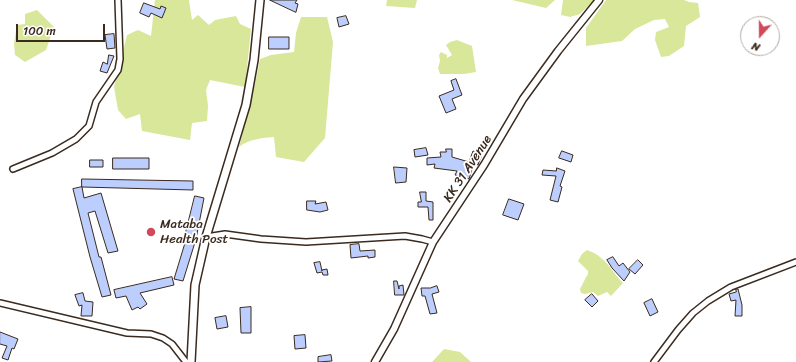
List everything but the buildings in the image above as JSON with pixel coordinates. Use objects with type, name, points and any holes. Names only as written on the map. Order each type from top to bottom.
[{"type":"main road","points":[[191,362],[195,285],[206,237],[246,105],[254,60],[260,0]]},
{"type":"street","points":[[13,169],[52,153],[76,140],[89,126],[96,102],[118,70],[120,59],[118,0]]},
{"type":"street","name":"KK 31 Avenue","points":[[375,362],[394,328],[433,242],[484,165],[523,99],[558,51],[600,0]]},
{"type":"street","points":[[206,237],[225,234],[261,239],[306,242],[405,236],[433,242]]},
{"type":"street","points":[[654,362],[678,330],[708,301],[731,287],[796,262]]},
{"type":"street","points":[[0,303],[121,332],[151,334],[163,338],[172,344],[186,362]]},
{"type":"green space","points":[[155,0],[189,0],[192,20],[198,15],[209,25],[215,20],[236,16],[240,24],[251,29],[245,87],[210,80],[206,90],[208,106],[207,121],[192,123],[190,140],[142,131],[140,114],[126,119],[118,110],[114,87],[127,35],[138,30],[151,36]]},
{"type":"green space","points":[[387,0],[417,0],[415,8],[386,6]]},
{"type":"green space","points":[[512,0],[555,0],[546,8]]},
{"type":"green space","points":[[563,0],[594,0],[580,14],[570,17],[561,15]]},
{"type":"green space","points":[[606,0],[684,0],[698,3],[700,17],[686,26],[684,46],[669,56],[661,57],[655,40],[656,32],[669,27],[665,19],[654,20],[635,29],[622,41],[586,46],[586,28]]},
{"type":"green space","points":[[37,10],[54,27],[46,50],[25,62],[15,55],[14,43],[17,25],[25,24],[25,14]]},
{"type":"green space","points":[[301,17],[327,17],[333,42],[325,138],[304,162],[276,157],[274,137],[260,138],[239,147],[260,59],[271,55],[294,52],[296,33]]},
{"type":"green space","points":[[457,40],[472,46],[476,72],[464,74],[440,74],[438,68],[440,61],[439,55],[441,52],[447,55],[447,58],[452,55],[446,45]]},
{"type":"green space","points":[[587,250],[596,254],[604,261],[623,283],[611,296],[607,292],[598,296],[593,292],[585,294],[581,293],[580,289],[588,274],[588,271],[578,261],[582,254]]},
{"type":"green space","points":[[444,349],[460,352],[471,362],[432,362]]},
{"type":"place","name":"Mataba Health Post","points":[[151,232]]}]
